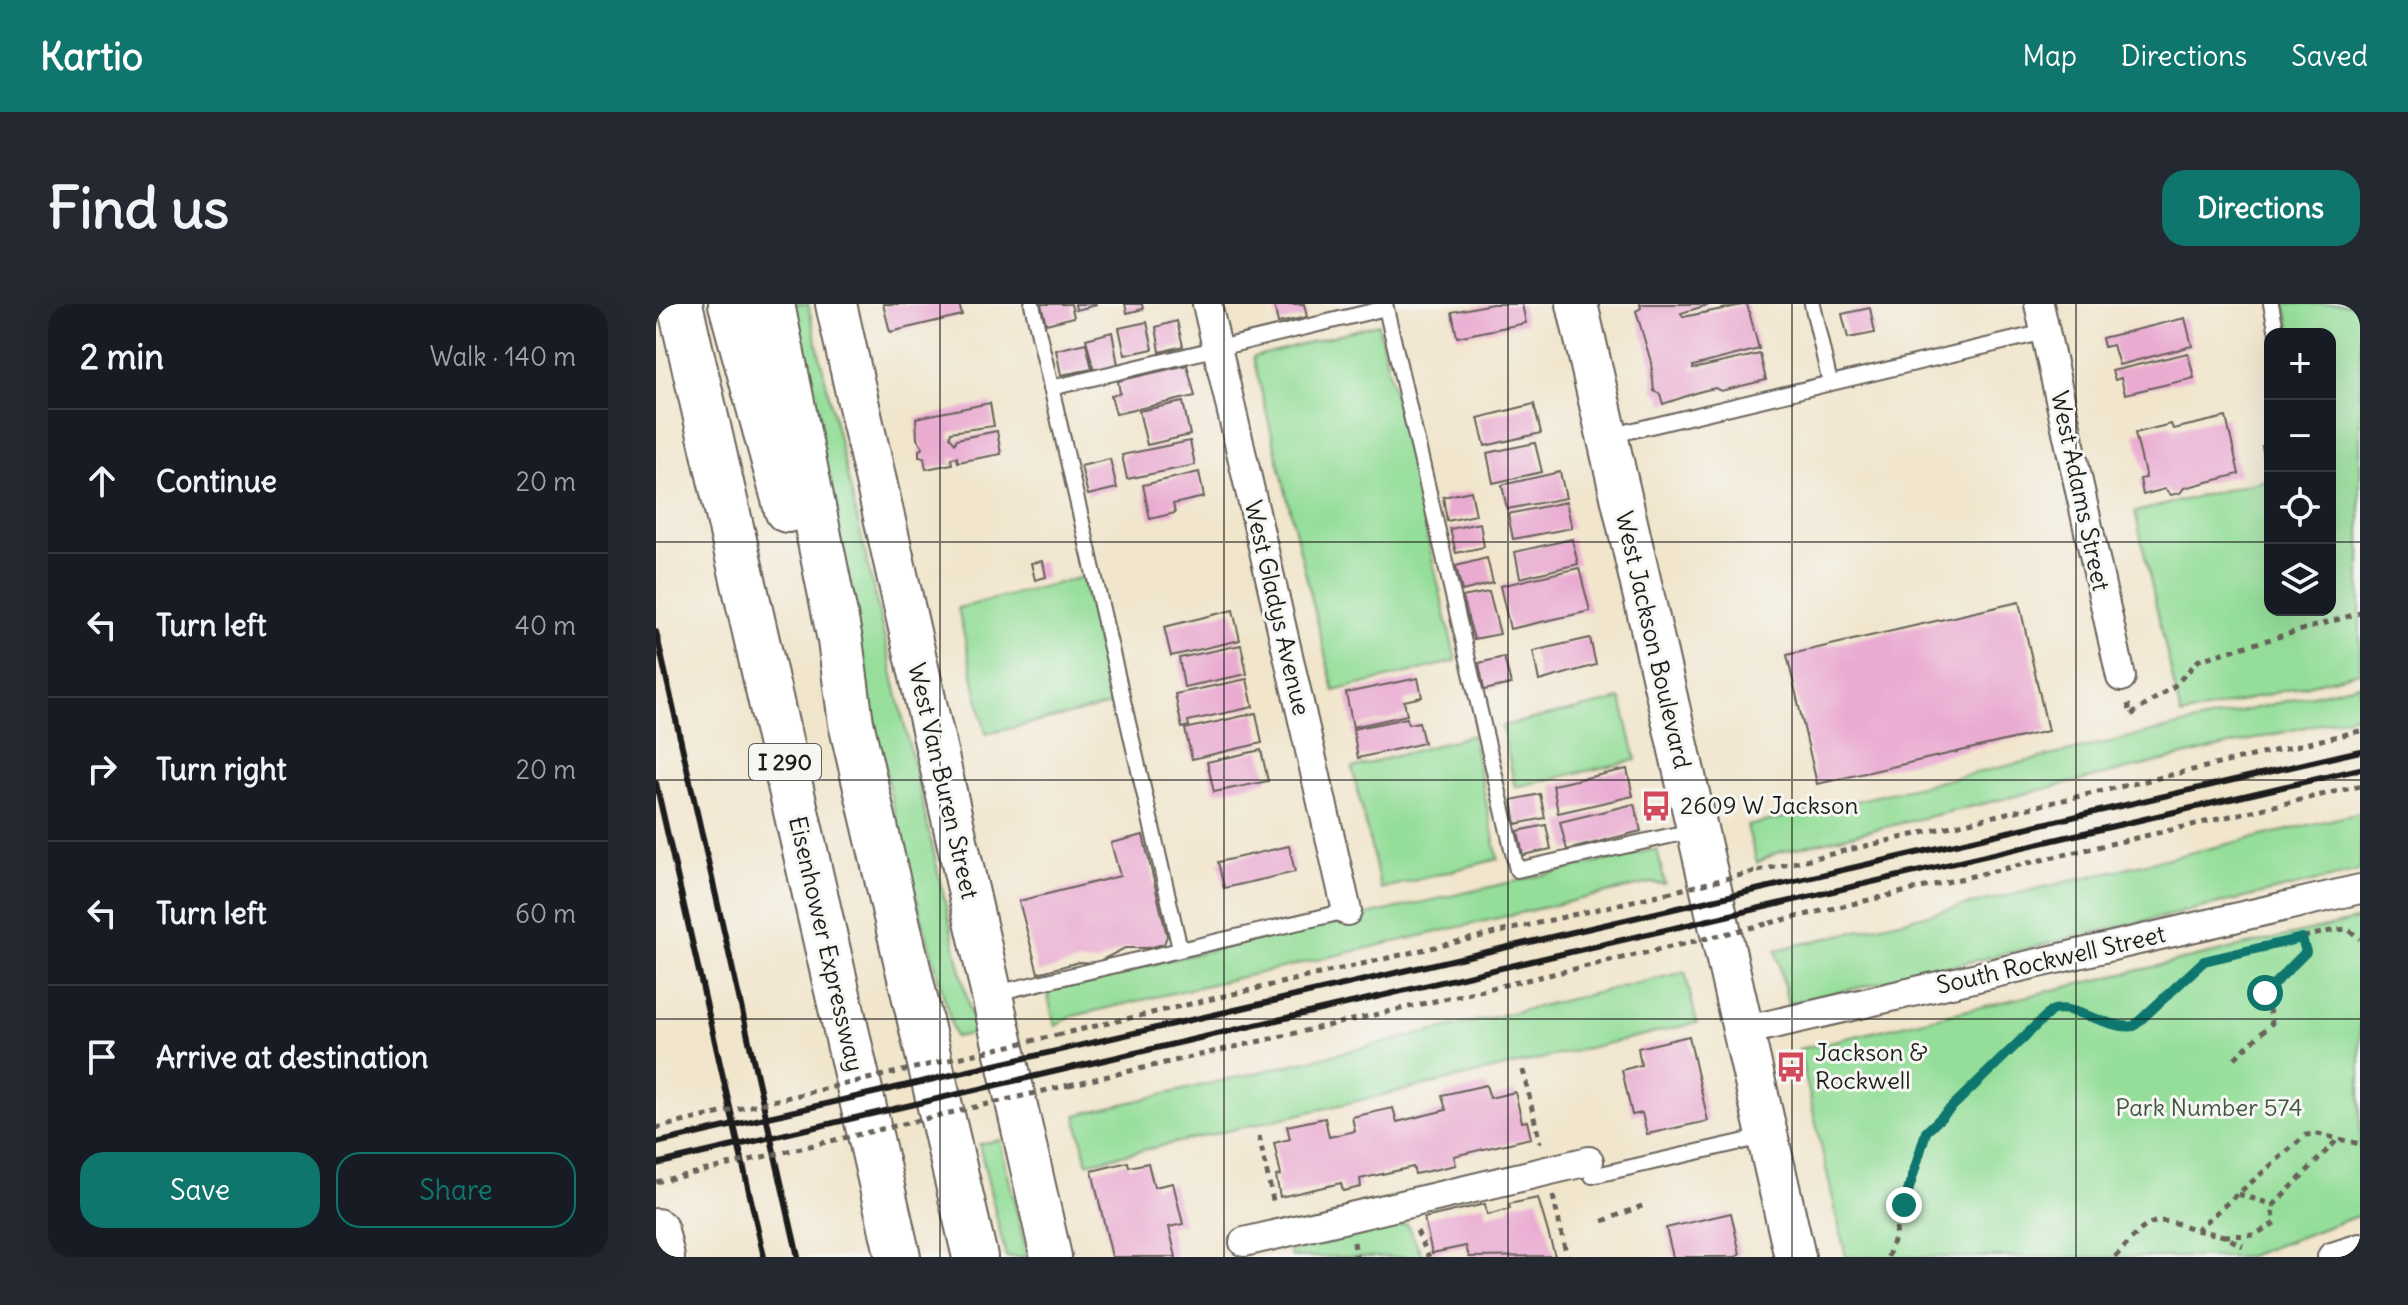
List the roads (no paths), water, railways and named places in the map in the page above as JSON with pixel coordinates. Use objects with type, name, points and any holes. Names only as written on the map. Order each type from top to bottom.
[{"type":"highway","name":"Eisenhower Expressway","points":[[680,304],[898,1257]]},
{"type":"highway","points":[[731,304],[823,645],[851,723]]},
{"type":"highway","points":[[772,304],[840,640],[851,723],[975,1257]]},
{"type":"highway","points":[[656,1231],[662,1257]]},
{"type":"street","name":"West Van Buren Street","points":[[836,304],[1051,1257]]},
{"type":"street","name":"West Gladys Avenue","points":[[1207,304],[1347,911]]},
{"type":"street","name":"West Jackson Boulevard","points":[[1577,304],[1795,1257]]},
{"type":"street","name":"West Adams Street","points":[[2039,304],[2121,677]]},
{"type":"street","name":"South Rockwell Street","points":[[1743,1031],[2360,889]]},
{"type":"street","points":[[1244,1242],[1591,1168]]},
{"type":"street","points":[[2332,1257],[2360,1248]]},
{"type":"lane","points":[[1032,304],[1180,949]]},
{"type":"lane","points":[[1812,304],[1830,383]]},
{"type":"lane","points":[[2271,304],[2276,328]]},
{"type":"lane","points":[[1051,388],[1386,306],[1517,870],[1697,830]]},
{"type":"lane","points":[[1607,436],[2045,332]]},
{"type":"lane","points":[[991,994],[1347,911]]},
{"type":"lane","points":[[1591,1168],[1767,1136]]},
{"type":"railway","points":[[656,632],[798,1257]]},
{"type":"railway","points":[[656,1143],[2360,751]]},
{"type":"railway","points":[[656,1164],[2360,769]]},
{"type":"railway","points":[[656,783],[764,1257]]},
{"type":"place","name":"2609 W Jackson","points":[[1656,806]]},
{"type":"place","name":"Jackson & Rockwell","points":[[1791,1067]]},
{"type":"park label","name":"Park Number 574","points":[[2209,1108]]}]
